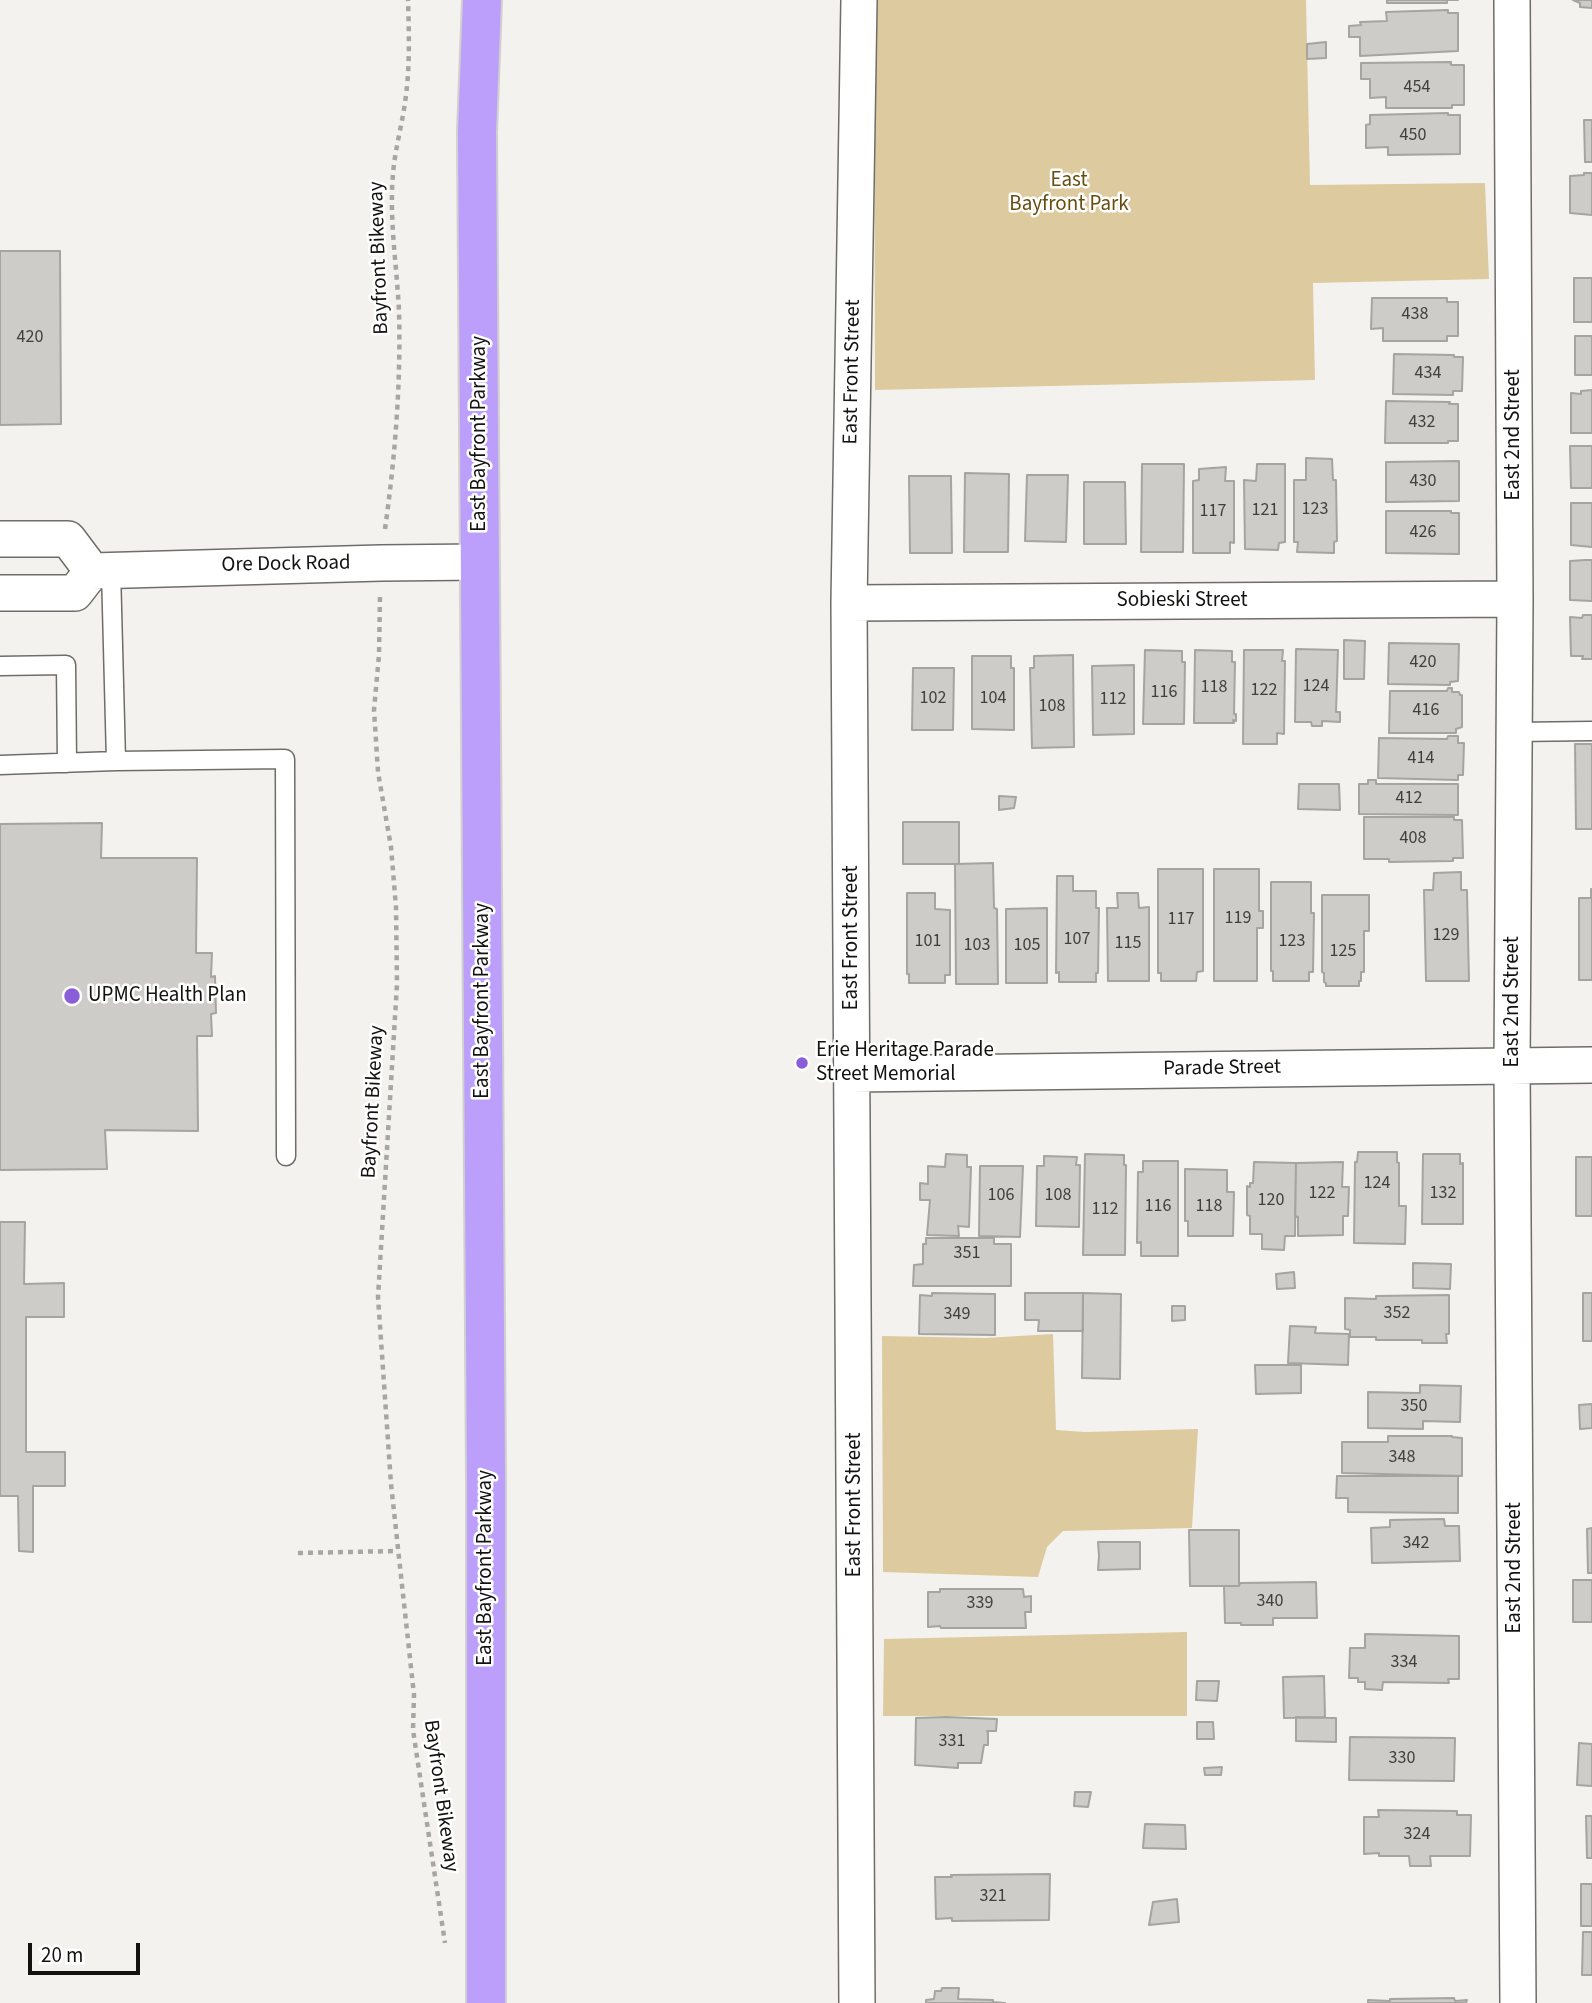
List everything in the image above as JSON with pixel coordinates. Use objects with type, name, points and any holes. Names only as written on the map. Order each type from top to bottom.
[{"type":"highway","name":"East Bayfront Parkway","points":[[482,0],[477,132],[486,1479],[486,2003]]},
{"type":"street","name":"East Front Street","points":[[858,2003],[849,603],[859,0]]},
{"type":"street","name":"East 2nd Street","points":[[1512,0],[1515,598],[1512,1065],[1518,2003]]},
{"type":"street","points":[[0,539],[68,539],[102,570],[75,593],[0,593]]},
{"type":"street","name":"Ore Dock Road","points":[[102,570],[480,562]]},
{"type":"street","name":"Sobieski Street","points":[[849,603],[1515,598]]},
{"type":"street","name":"Parade Street","points":[[853,1073],[1592,1065]]},
{"type":"lane","points":[[102,570],[116,761]]},
{"type":"lane","points":[[0,666],[66,665],[67,763]]},
{"type":"lane","points":[[1514,732],[1592,732]]},
{"type":"lane","points":[[0,765],[285,759],[286,1156]]},
{"type":"path","name":"Bayfront Bikeway","points":[[393,475],[399,313],[393,174],[406,96],[410,48],[408,0]]},
{"type":"path","name":"Bayfront Bikeway","points":[[379,655],[374,710],[377,772],[391,847],[397,984],[378,1297],[398,1551],[414,1695],[412,1730],[446,1949]]},
{"type":"path","points":[[298,1553],[398,1551]]},
{"type":"green space","name":"East Bayfront Park","points":[[874,0],[1306,0],[1310,185],[1485,183],[1489,279],[1313,283],[1315,380],[875,390]]},
{"type":"green space","points":[[1053,1334],[1056,1430],[1085,1432],[1198,1429],[1192,1528],[1063,1531],[1047,1547],[1038,1577],[883,1572],[882,1336],[985,1338]]},
{"type":"green space","points":[[1187,1632],[1187,1716],[883,1716],[884,1639]]},
{"type":"building","points":[[1387,0],[1447,0],[1447,3],[1387,3]]},
{"type":"building","points":[[1573,0],[1592,0],[1592,8],[1580,7],[1580,3]]},
{"type":"building","points":[[1448,10],[1448,13],[1458,13],[1458,51],[1360,56],[1360,37],[1349,37],[1349,26],[1361,25],[1360,22],[1387,21],[1386,12]]},
{"type":"building","points":[[1326,42],[1326,58],[1307,59],[1307,44]]},
{"type":"building","points":[[1451,62],[1451,65],[1464,65],[1464,105],[1452,105],[1452,108],[1386,108],[1386,97],[1370,98],[1370,79],[1361,79],[1361,63]]},
{"type":"building","points":[[1370,115],[1460,115],[1460,154],[1388,155],[1388,147],[1366,148],[1366,125],[1370,124]]},
{"type":"building","points":[[1584,120],[1592,120],[1592,162],[1585,162]]},
{"type":"building","points":[[1592,173],[1592,215],[1570,213],[1570,176]]},
{"type":"building","points":[[0,251],[60,251],[61,424],[0,425]]},
{"type":"building","points":[[1574,278],[1592,278],[1592,322],[1574,322]]},
{"type":"building","points":[[1372,298],[1447,298],[1447,302],[1458,302],[1458,336],[1447,336],[1447,341],[1383,341],[1383,328],[1371,329]]},
{"type":"building","points":[[1575,336],[1592,336],[1592,375],[1575,375]]},
{"type":"building","points":[[1394,354],[1463,357],[1462,391],[1453,391],[1453,395],[1393,394]]},
{"type":"building","points":[[1592,390],[1592,433],[1571,433],[1571,393],[1581,394],[1581,391]]},
{"type":"building","points":[[1386,401],[1458,404],[1458,441],[1385,443]]},
{"type":"building","points":[[1570,446],[1592,446],[1592,488],[1571,488]]},
{"type":"building","points":[[1306,458],[1332,459],[1333,480],[1336,480],[1337,541],[1334,542],[1334,553],[1297,552],[1298,542],[1294,542],[1294,480],[1306,480]]},
{"type":"building","points":[[1459,461],[1459,501],[1386,502],[1386,462]]},
{"type":"building","points":[[1142,464],[1184,464],[1183,552],[1141,552]]},
{"type":"building","points":[[1257,464],[1285,464],[1285,542],[1279,543],[1278,550],[1245,549],[1244,480],[1256,481]]},
{"type":"building","points":[[1226,467],[1225,481],[1234,481],[1234,543],[1230,542],[1230,553],[1193,553],[1193,481],[1199,480],[1199,469]]},
{"type":"building","points":[[965,473],[1009,474],[1008,552],[964,552]]},
{"type":"building","points":[[1027,475],[1068,475],[1066,542],[1025,541]]},
{"type":"building","points":[[909,476],[951,476],[952,553],[910,553]]},
{"type":"building","points":[[1084,482],[1125,482],[1126,544],[1084,544]]},
{"type":"building","points":[[1571,503],[1592,503],[1592,547],[1571,545]]},
{"type":"building","points":[[1386,511],[1459,513],[1459,554],[1386,553]]},
{"type":"building","points":[[1592,560],[1592,601],[1570,600],[1570,561]]},
{"type":"building","points":[[1583,615],[1592,615],[1592,659],[1571,656],[1570,617],[1582,618]]},
{"type":"building","points":[[1344,640],[1365,641],[1364,679],[1344,679]]},
{"type":"building","points":[[1389,643],[1459,644],[1458,681],[1450,682],[1450,685],[1388,684]]},
{"type":"building","points":[[1296,649],[1338,650],[1336,712],[1340,712],[1340,722],[1322,721],[1322,726],[1312,726],[1311,722],[1295,722]]},
{"type":"building","points":[[1145,650],[1182,651],[1182,662],[1185,662],[1184,724],[1143,724]]},
{"type":"building","points":[[1195,650],[1232,651],[1232,662],[1235,662],[1234,723],[1194,723]]},
{"type":"building","points":[[1244,650],[1283,650],[1284,734],[1277,733],[1277,744],[1243,744]]},
{"type":"building","points":[[1073,655],[1074,747],[1032,748],[1030,668],[1034,668],[1034,656]]},
{"type":"building","points":[[972,656],[1011,656],[1011,668],[1014,668],[1014,730],[972,729]]},
{"type":"building","points":[[1134,665],[1134,734],[1093,735],[1092,666]]},
{"type":"building","points":[[913,668],[954,668],[953,730],[912,730]]},
{"type":"building","points":[[1448,688],[1462,695],[1462,727],[1456,729],[1456,733],[1389,733],[1390,691],[1447,691]]},
{"type":"building","points":[[1448,736],[1458,736],[1458,743],[1464,743],[1463,775],[1458,775],[1458,780],[1378,778],[1379,738],[1447,739]]},
{"type":"building","points":[[1575,744],[1592,744],[1592,829],[1576,829]]},
{"type":"building","points":[[1368,780],[1376,780],[1376,784],[1458,784],[1458,815],[1359,814],[1359,784],[1368,784]]},
{"type":"building","points":[[1299,784],[1339,784],[1340,810],[1298,809]]},
{"type":"building","points":[[999,796],[1016,797],[1014,808],[999,810]]},
{"type":"building","points":[[1364,817],[1454,817],[1454,820],[1462,820],[1463,858],[1453,858],[1453,861],[1389,862],[1389,859],[1364,859]]},
{"type":"building","points":[[903,822],[959,822],[959,864],[903,864]]},
{"type":"building","points":[[102,823],[101,858],[197,858],[196,953],[212,953],[211,977],[215,976],[216,1013],[211,1014],[212,1036],[197,1036],[198,1131],[105,1130],[107,1169],[0,1170],[0,824]]},
{"type":"building","points":[[993,863],[998,984],[956,984],[955,864]]},
{"type":"building","points":[[1158,869],[1203,869],[1203,971],[1197,972],[1196,981],[1161,981],[1161,973],[1158,973]]},
{"type":"building","points":[[1214,869],[1259,869],[1259,911],[1263,911],[1263,928],[1257,928],[1257,981],[1214,981]]},
{"type":"building","points":[[1461,872],[1461,890],[1467,890],[1469,981],[1426,981],[1424,890],[1433,890],[1434,873]]},
{"type":"building","points":[[1057,876],[1073,876],[1073,891],[1096,891],[1096,908],[1099,908],[1096,982],[1059,982],[1059,972],[1056,973]]},
{"type":"building","points":[[1271,882],[1311,882],[1311,913],[1314,913],[1313,972],[1309,972],[1309,981],[1273,981]]},
{"type":"building","points":[[1591,889],[1592,980],[1579,980],[1579,898],[1591,898]]},
{"type":"building","points":[[907,893],[935,893],[935,909],[950,910],[950,975],[945,975],[945,983],[909,983]]},
{"type":"building","points":[[1117,893],[1138,893],[1139,908],[1149,907],[1149,981],[1108,981],[1107,908],[1118,908]]},
{"type":"building","points":[[1322,895],[1369,895],[1369,931],[1364,931],[1364,972],[1361,972],[1359,986],[1326,986],[1324,982]]},
{"type":"building","points":[[1047,908],[1047,983],[1006,983],[1006,909]]},
{"type":"building","points":[[1358,1152],[1397,1152],[1399,1206],[1406,1206],[1405,1244],[1354,1243],[1355,1162]]},
{"type":"building","points":[[946,1154],[967,1155],[967,1167],[971,1167],[969,1227],[958,1226],[959,1236],[927,1235],[930,1200],[920,1200],[920,1183],[928,1184],[928,1166],[945,1167]]},
{"type":"building","points":[[1085,1154],[1124,1155],[1125,1255],[1083,1255]]},
{"type":"building","points":[[1423,1154],[1460,1154],[1460,1164],[1463,1163],[1463,1224],[1422,1224]]},
{"type":"building","points":[[1044,1156],[1077,1157],[1076,1165],[1080,1165],[1079,1227],[1036,1226],[1037,1166],[1044,1166]]},
{"type":"building","points":[[1576,1157],[1592,1157],[1592,1216],[1576,1216]]},
{"type":"building","points":[[1143,1161],[1178,1161],[1178,1256],[1141,1256],[1141,1242],[1137,1243],[1138,1172],[1143,1172]]},
{"type":"building","points":[[1254,1162],[1296,1163],[1295,1236],[1285,1236],[1284,1250],[1262,1249],[1262,1234],[1250,1234],[1247,1186],[1250,1187],[1250,1183],[1253,1183]]},
{"type":"building","points":[[1343,1162],[1342,1187],[1349,1187],[1348,1216],[1343,1216],[1343,1235],[1298,1236],[1298,1217],[1295,1216],[1296,1163]]},
{"type":"building","points":[[980,1166],[1023,1166],[1020,1237],[979,1236]]},
{"type":"building","points":[[1185,1169],[1227,1170],[1227,1192],[1234,1192],[1233,1236],[1188,1236],[1188,1221],[1185,1221]]},
{"type":"building","points":[[0,1222],[25,1222],[24,1284],[64,1283],[64,1317],[26,1317],[26,1452],[65,1452],[65,1486],[33,1486],[33,1552],[19,1551],[18,1496],[0,1496]]},
{"type":"building","points":[[926,1238],[994,1238],[994,1244],[1011,1244],[1011,1286],[913,1286],[914,1265],[923,1264],[923,1244],[926,1244]]},
{"type":"building","points":[[1413,1263],[1451,1264],[1450,1289],[1413,1288]]},
{"type":"building","points":[[1294,1272],[1295,1288],[1277,1289],[1276,1274]]},
{"type":"building","points":[[932,1293],[995,1294],[995,1335],[919,1334],[920,1295],[932,1296]]},
{"type":"building","points":[[1025,1293],[1083,1293],[1083,1331],[1038,1331],[1039,1320],[1025,1320]]},
{"type":"building","points":[[1083,1293],[1121,1294],[1120,1379],[1082,1378]]},
{"type":"building","points":[[1583,1293],[1592,1293],[1592,1341],[1583,1341]]},
{"type":"building","points":[[1449,1295],[1447,1343],[1350,1337],[1350,1330],[1345,1329],[1345,1298]]},
{"type":"building","points":[[1172,1306],[1185,1306],[1185,1320],[1172,1321]]},
{"type":"building","points":[[1290,1326],[1316,1327],[1315,1333],[1349,1334],[1348,1365],[1288,1363]]},
{"type":"building","points":[[1255,1365],[1301,1365],[1301,1393],[1256,1394]]},
{"type":"building","points":[[1420,1385],[1461,1386],[1460,1422],[1423,1421],[1423,1429],[1368,1428],[1368,1392],[1420,1393]]},
{"type":"building","points":[[1592,1404],[1592,1428],[1580,1429],[1579,1405]]},
{"type":"building","points":[[1388,1436],[1462,1438],[1462,1476],[1342,1473],[1342,1442],[1388,1442]]},
{"type":"building","points":[[1337,1476],[1458,1476],[1458,1513],[1348,1512],[1348,1498],[1336,1498]]},
{"type":"building","points":[[1444,1519],[1445,1526],[1459,1526],[1460,1561],[1372,1563],[1371,1528],[1390,1527],[1390,1520]]},
{"type":"building","points":[[1592,1528],[1592,1573],[1588,1573],[1587,1529]]},
{"type":"building","points":[[1189,1530],[1239,1530],[1239,1586],[1190,1586]]},
{"type":"building","points":[[1098,1542],[1140,1542],[1140,1569],[1098,1570]]},
{"type":"building","points":[[1573,1580],[1592,1580],[1592,1622],[1573,1622]]},
{"type":"building","points":[[1316,1582],[1317,1618],[1273,1618],[1273,1625],[1225,1623],[1224,1586],[1239,1586],[1240,1583]]},
{"type":"building","points":[[940,1589],[1023,1589],[1024,1597],[1031,1596],[1031,1612],[1025,1612],[1026,1628],[928,1627],[928,1592],[940,1592]]},
{"type":"building","points":[[1365,1634],[1459,1636],[1459,1679],[1448,1679],[1449,1683],[1383,1682],[1382,1690],[1365,1689],[1365,1682],[1358,1682],[1358,1678],[1349,1678],[1350,1648],[1365,1648]]},
{"type":"building","points":[[1324,1676],[1325,1717],[1284,1718],[1283,1677]]},
{"type":"building","points":[[1197,1681],[1219,1681],[1217,1701],[1196,1700]]},
{"type":"building","points":[[1296,1717],[1336,1718],[1336,1742],[1296,1741]]},
{"type":"building","points":[[916,1718],[997,1719],[996,1731],[987,1731],[988,1745],[984,1745],[981,1763],[958,1763],[958,1768],[915,1765]]},
{"type":"building","points":[[1197,1722],[1213,1722],[1214,1739],[1197,1739]]},
{"type":"building","points":[[1350,1737],[1455,1738],[1454,1781],[1349,1780]]},
{"type":"building","points":[[1579,1743],[1592,1744],[1592,1786],[1577,1785]]},
{"type":"building","points":[[1222,1767],[1221,1775],[1205,1775],[1204,1768]]},
{"type":"building","points":[[1075,1792],[1091,1792],[1088,1807],[1074,1806]]},
{"type":"building","points":[[1378,1810],[1457,1811],[1457,1815],[1471,1815],[1470,1856],[1430,1856],[1431,1866],[1410,1866],[1409,1856],[1364,1854],[1364,1817],[1379,1817]]},
{"type":"building","points":[[1586,1816],[1592,1816],[1592,1858],[1587,1858]]},
{"type":"building","points":[[1145,1824],[1185,1825],[1186,1849],[1143,1848]]},
{"type":"building","points":[[1050,1874],[1049,1920],[936,1919],[935,1877]]},
{"type":"building","points":[[1581,1884],[1592,1884],[1592,1926],[1581,1926]]},
{"type":"building","points":[[1177,1899],[1179,1922],[1149,1925],[1153,1902]]},
{"type":"building","points":[[1583,1932],[1592,1932],[1592,1975],[1582,1975]]},
{"type":"building","points":[[942,1988],[959,1988],[958,1999],[1005,2003],[926,2003],[926,2000],[934,1999],[935,1991],[941,1991]]},
{"type":"building","points":[[1454,1998],[1455,2001],[1467,2000],[1466,2003],[1368,2003],[1368,2000]]},
{"type":"place","name":"UPMC Health Plan","points":[[72,996]]},
{"type":"place","name":"Erie Heritage Parade Street Memorial","points":[[802,1063]]}]
